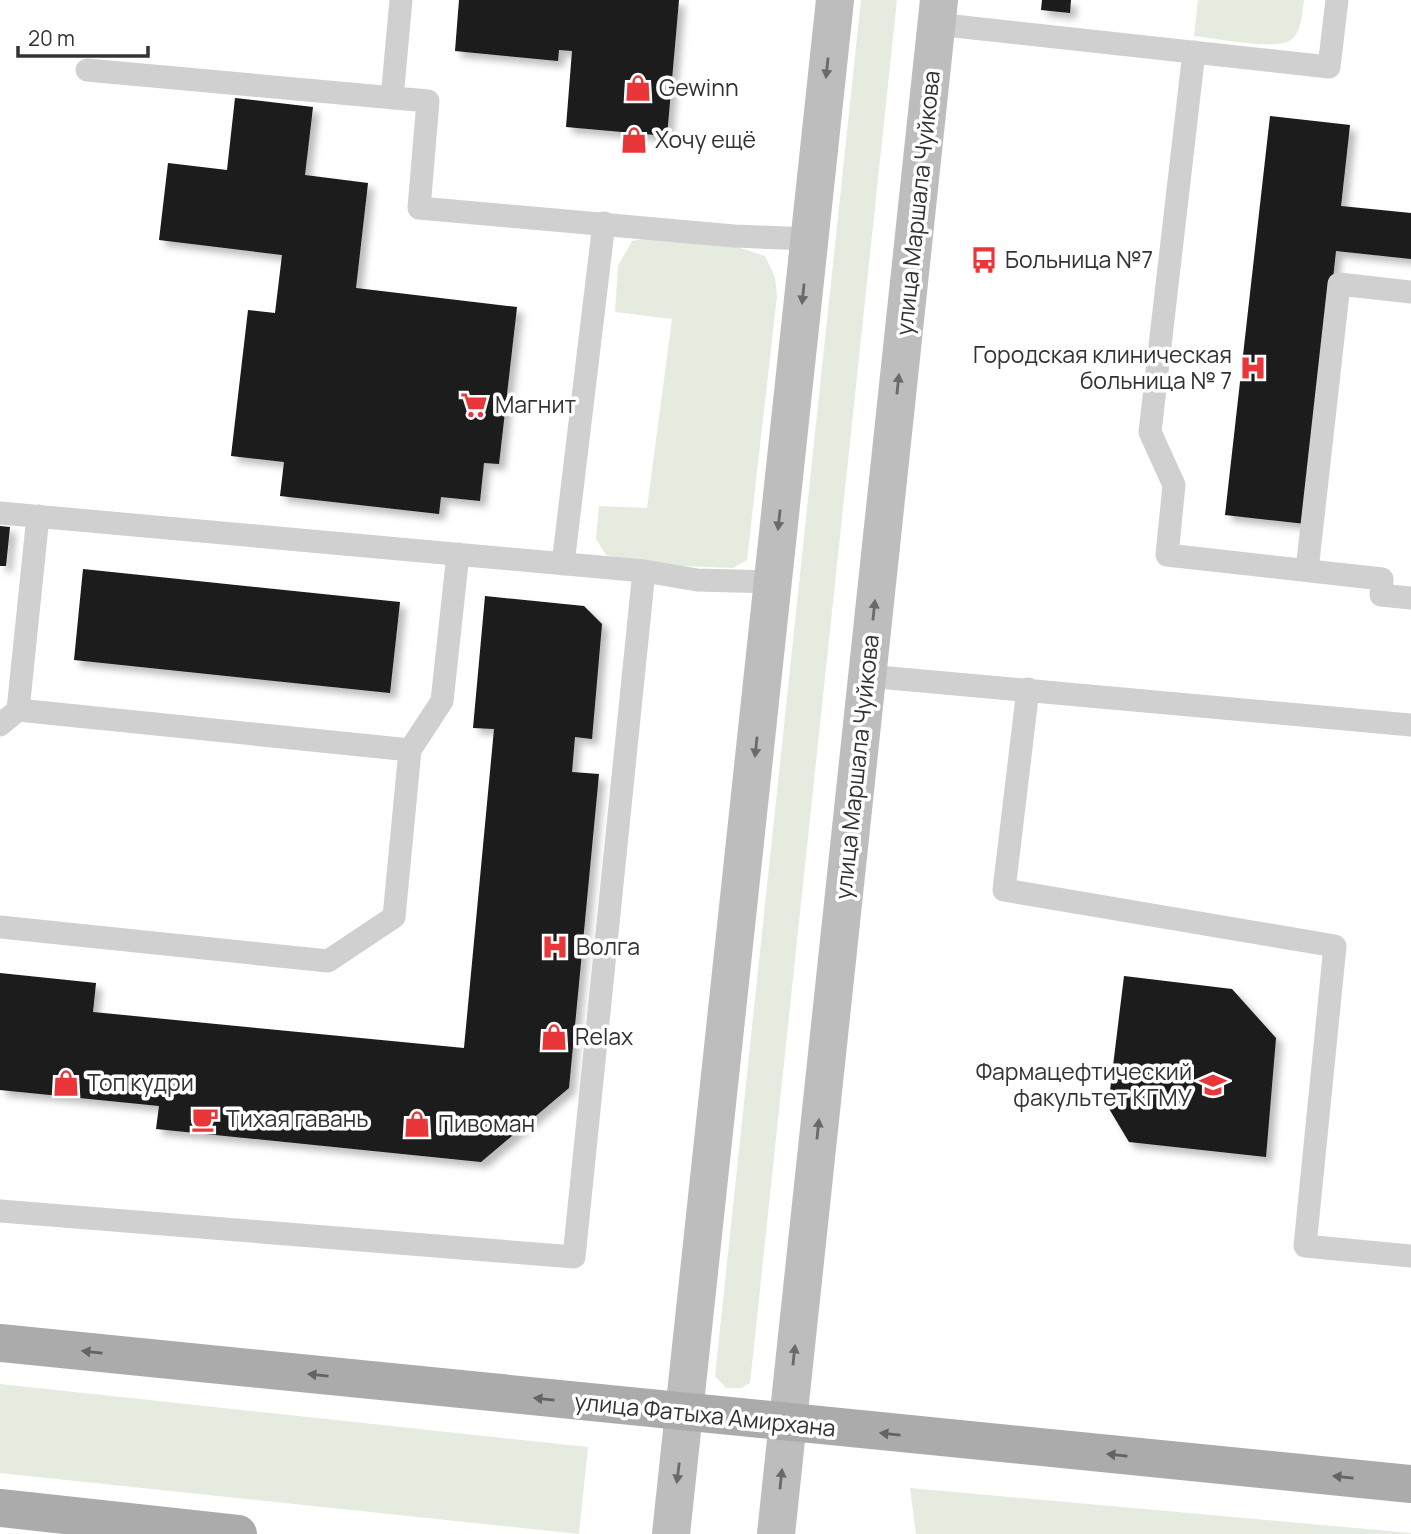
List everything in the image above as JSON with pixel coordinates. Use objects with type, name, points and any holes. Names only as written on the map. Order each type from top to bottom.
[{"type":"main road","points":[[671,1534],[835,0]]},
{"type":"main road","name":"улица Маршала Чуйкова","points":[[776,1534],[938,12]]},
{"type":"main road","name":"улица Фатыха Амирхана","points":[[0,1343],[1411,1484]]},
{"type":"main road","points":[[0,1508],[98,1527],[238,1534]]},
{"type":"lane","points":[[392,98],[401,0]]},
{"type":"lane","points":[[938,12],[1194,52],[1329,67],[1337,0]]},
{"type":"lane","points":[[1194,52],[1150,432],[1174,485],[1167,555],[1382,579],[1381,594],[1411,598]]},
{"type":"lane","points":[[87,71],[428,101],[419,208],[734,236],[809,239]]},
{"type":"lane","points":[[563,564],[604,223]]},
{"type":"lane","points":[[1307,570],[1339,284],[1411,292]]},
{"type":"lane","points":[[0,513],[643,571],[696,580],[773,582]]},
{"type":"lane","points":[[18,710],[38,516]]},
{"type":"lane","points":[[0,927],[328,961],[394,917],[410,750],[442,701],[458,554]]},
{"type":"lane","points":[[0,1211],[573,1258],[643,571]]},
{"type":"lane","points":[[867,676],[1411,725]]},
{"type":"lane","points":[[1028,689],[1004,890],[1335,946],[1305,1246],[1411,1256]]},
{"type":"lane","points":[[0,724],[18,710],[410,750]]},
{"type":"shaded area","points":[[861,0],[897,0],[750,1383],[741,1388],[726,1388],[715,1376]]},
{"type":"shaded area","points":[[1198,0],[1304,0],[1297,33],[1289,41],[1270,44],[1194,36]]},
{"type":"shaded area","points":[[672,234],[722,242],[765,256],[775,277],[777,296],[747,560],[733,568],[652,565],[606,555],[596,539],[599,506],[647,508],[672,319],[615,312],[618,266],[632,241]]},
{"type":"shaded area","points":[[0,1384],[588,1447],[579,1534],[0,1473]]},
{"type":"shaded area","points":[[910,1488],[1411,1533],[1411,1534],[916,1534]]},
{"type":"building","points":[[459,0],[679,0],[667,136],[566,127],[572,51],[559,50],[558,61],[455,51]]},
{"type":"building","points":[[1042,0],[1071,0],[1070,13],[1041,10]]},
{"type":"building","points":[[235,98],[313,107],[305,175],[368,183],[356,288],[517,307],[499,464],[484,463],[480,501],[441,497],[439,514],[280,496],[284,462],[231,456],[248,310],[275,313],[282,255],[159,240],[168,163],[227,170]]},
{"type":"building","points":[[1270,116],[1350,125],[1341,206],[1411,213],[1411,259],[1336,251],[1306,524],[1225,515]]},
{"type":"building","points":[[0,526],[10,527],[6,566],[0,566]]},
{"type":"building","points":[[83,569],[400,602],[390,693],[74,660]]},
{"type":"building","points":[[485,596],[584,606],[602,624],[592,739],[575,737],[572,772],[599,774],[569,1088],[481,1162],[156,1129],[159,1106],[0,1090],[0,973],[96,983],[93,1012],[464,1048],[494,729],[473,728]]},
{"type":"building","points":[[1124,976],[1232,989],[1276,1038],[1266,1157],[1129,1142],[1108,1107]]},
{"type":"place","name":"Gewinn","points":[[638,88]]},
{"type":"place","name":"Хочу ещё","points":[[634,140]]},
{"type":"place","name":"Больница №7","points":[[984,260]]},
{"type":"place","name":"Городская клиническая больница № 7","points":[[1253,368]]},
{"type":"place","name":"Магнит","points":[[474,405]]},
{"type":"place","name":"Волга","points":[[555,947]]},
{"type":"place","name":"Relax","points":[[554,1037]]},
{"type":"place","name":"Топ кудри","points":[[66,1083]]},
{"type":"place","name":"Фармацефтический факультет КГМУ","points":[[1213,1085]]},
{"type":"place","name":"Тихая гавань","points":[[205,1119]]},
{"type":"place","name":"Пивоман","points":[[417,1124]]}]
